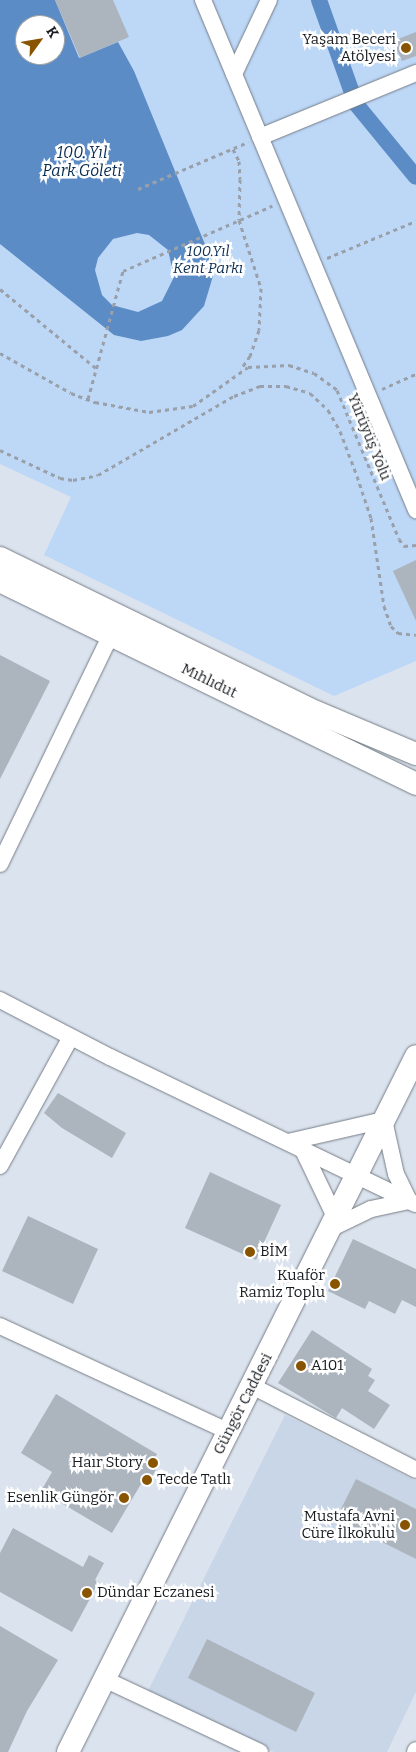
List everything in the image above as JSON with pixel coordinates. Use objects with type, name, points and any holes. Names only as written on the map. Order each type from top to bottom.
[{"type":"main road","name":"Mıhlıdut","points":[[0,558],[316,712],[416,754]]},
{"type":"main road","name":"Mıhlıdut","points":[[0,581],[416,784]]},
{"type":"main road","name":"Güngör Caddesi","points":[[68,1752],[106,1680],[416,1056]]},
{"type":"street","points":[[203,0],[416,510]]},
{"type":"street","points":[[234,74],[270,0]]},
{"type":"street","points":[[260,137],[416,73]]},
{"type":"street","points":[[0,864],[111,634]]},
{"type":"street","points":[[0,1000],[71,1037],[358,1175],[412,1203]]},
{"type":"street","points":[[0,1166],[71,1037]]},
{"type":"street","points":[[295,1145],[384,1120],[396,1174],[412,1203]]},
{"type":"street","points":[[295,1145],[333,1224],[371,1209],[412,1203]]},
{"type":"street","points":[[0,1326],[229,1432]]},
{"type":"street","points":[[252,1386],[416,1470]]},
{"type":"street","points":[[106,1680],[260,1752]]},
{"type":"path","points":[[138,189],[260,137]]},
{"type":"path","points":[[0,353],[88,399],[123,408],[171,410],[206,400],[240,370],[250,356],[261,310],[256,267],[239,220],[239,161],[233,149]]},
{"type":"path","points":[[88,399],[123,271],[286,200]]},
{"type":"path","points":[[313,264],[416,221]]},
{"type":"path","points":[[0,290],[96,368]]},
{"type":"path","name":"Yürüyüş Yolu","points":[[240,370],[265,365],[289,365],[314,373],[337,390],[399,539],[404,546],[416,545]]},
{"type":"path","points":[[368,395],[416,374]]},
{"type":"path","points":[[0,450],[60,478],[73,480],[98,475],[234,396],[260,386],[286,386],[310,393],[328,410],[340,431],[357,476],[371,518],[384,606],[391,626],[398,633],[416,635]]},
{"type":"shaded area","points":[[285,1415],[416,1481],[416,1692],[387,1752],[274,1752],[148,1691]]},
{"type":"green space","name":"100.Yıl Kent Parkı","points":[[0,0],[416,0],[416,661],[334,696],[44,555],[71,497],[0,464]]},
{"type":"water","name":"100. Yıl Park Göleti","points":[[0,0],[55,0],[61,15],[15,15],[15,65],[65,65],[65,24],[79,58],[118,42],[134,71],[211,259],[213,276],[204,306],[182,330],[168,336],[141,341],[114,335],[0,244]],"holes":[[[137,233],[149,235],[168,250],[174,277],[162,301],[138,312],[112,305],[102,295],[95,270],[98,258],[113,239]]]},
{"type":"building","points":[[55,0],[113,0],[129,37],[80,58],[65,23],[65,15],[61,15]]},
{"type":"building","name":"Yaşam Beceri Atölyesi","points":[[416,32],[416,56],[402,61],[393,41]]},
{"type":"building","points":[[416,560],[416,621],[393,571]]},
{"type":"building","points":[[0,655],[50,681],[0,779]]},
{"type":"building","points":[[58,1093],[126,1133],[112,1158],[62,1128],[44,1113]]},
{"type":"building","points":[[210,1172],[281,1205],[256,1260],[185,1228]]},
{"type":"building","points":[[28,1216],[98,1249],[73,1304],[2,1271]]},
{"type":"building","points":[[353,1239],[416,1269],[416,1307],[402,1300],[395,1314],[369,1301],[365,1309],[328,1291]]},
{"type":"building","points":[[312,1330],[372,1369],[368,1376],[375,1380],[368,1391],[390,1405],[374,1429],[342,1408],[336,1418],[278,1383]]},
{"type":"building","points":[[56,1394],[157,1454],[152,1463],[158,1466],[146,1487],[141,1484],[112,1533],[41,1491],[52,1472],[21,1453]]},
{"type":"building","points":[[356,1479],[416,1509],[416,1559],[336,1519]]},
{"type":"building","points":[[13,1528],[83,1567],[89,1555],[104,1563],[95,1580],[99,1582],[72,1632],[0,1592],[0,1553]]},
{"type":"building","points":[[0,1626],[58,1660],[27,1711],[8,1752],[0,1752]]},
{"type":"building","points":[[207,1639],[315,1693],[296,1732],[188,1678]]},
{"type":"waterway","points":[[319,0],[356,104],[416,177]]},
{"type":"place","name":"Yaşam Beceri Atölyesi","points":[[406,48]]},
{"type":"place","name":"BİM","points":[[250,1252]]},
{"type":"place","name":"Kuaför Ramiz Toplu","points":[[335,1284]]},
{"type":"place","name":"A101","points":[[301,1366]]},
{"type":"place","name":"Haır Story","points":[[153,1463]]},
{"type":"place","name":"Tecde Tatlı","points":[[147,1480]]},
{"type":"place","name":"Esenlik Güngör","points":[[124,1498]]},
{"type":"place","name":"Mustafa Avni Cüre İlkokulu","points":[[405,1525]]},
{"type":"place","name":"Dündar Eczanesi","points":[[87,1593]]}]
